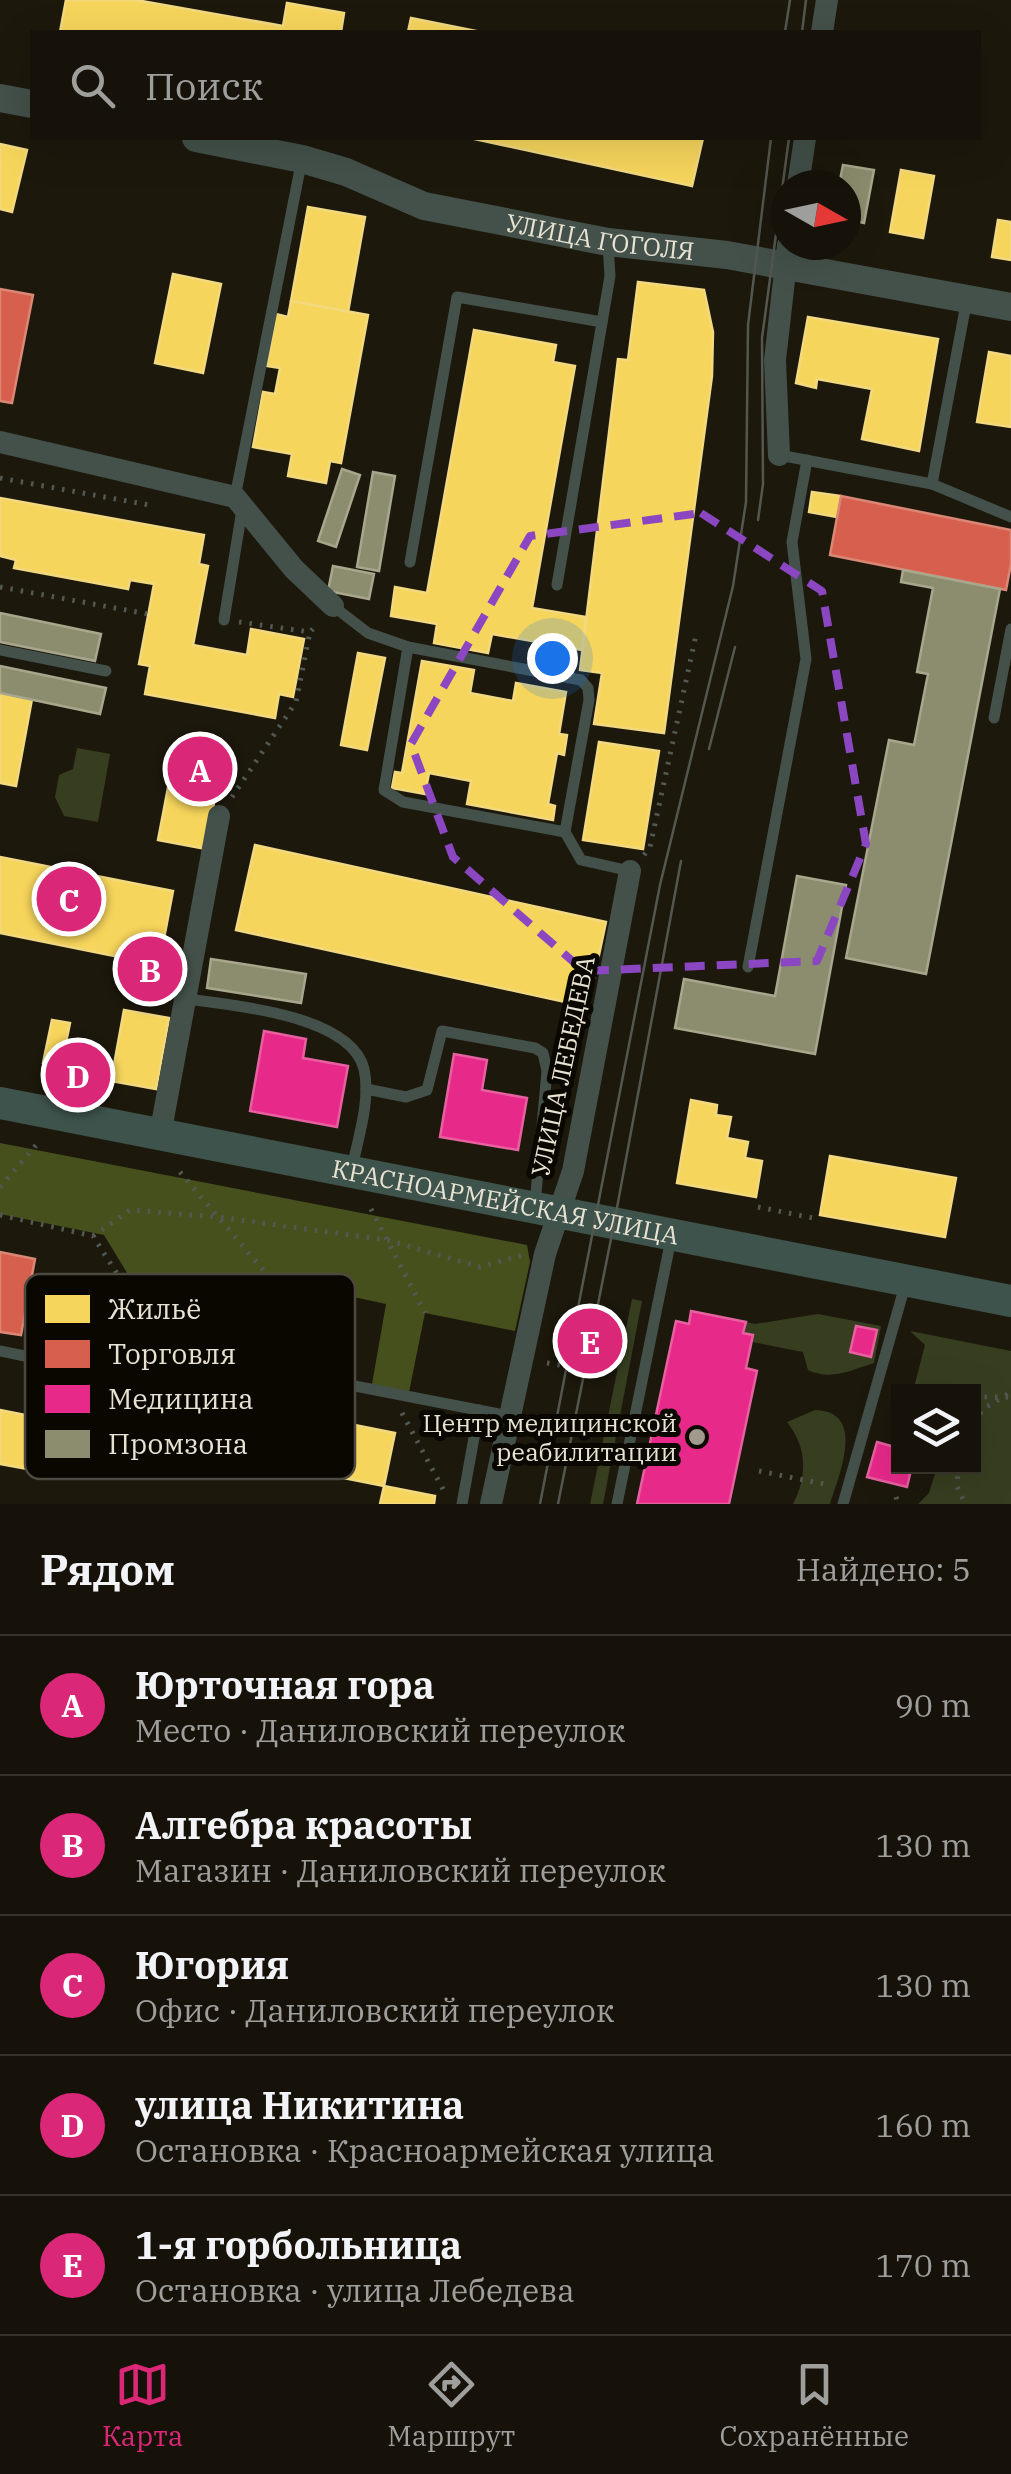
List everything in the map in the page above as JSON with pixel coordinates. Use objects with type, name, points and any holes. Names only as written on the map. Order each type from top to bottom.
[{"type":"main road","name":"КРАСНОАРМЕЙСКАЯ УЛИЦА","points":[[0,1104],[1011,1301]]},
{"type":"street","points":[[822,30],[827,0]]},
{"type":"street","points":[[0,98],[30,104]]},
{"type":"street","name":"УЛИЦА ГОГОЛЯ","points":[[206,140],[346,172],[424,206],[647,249],[771,255]]},
{"type":"street","points":[[800,170],[805,140]]},
{"type":"street","points":[[779,456],[775,360],[786,260]]},
{"type":"street","name":"УЛИЦА ГОГОЛЯ","points":[[803,260],[1011,307]]},
{"type":"street","points":[[0,442],[239,502],[294,569],[333,606]]},
{"type":"street","points":[[160,1135],[219,816]]},
{"type":"street","name":"УЛИЦА ЛЕБЕДЕВА","points":[[491,1504],[545,1254],[546,1211],[573,1172],[630,871]]},
{"type":"lane","points":[[224,620],[239,502],[302,159]]},
{"type":"lane","points":[[557,585],[610,276],[608,242]]},
{"type":"lane","points":[[410,562],[458,296],[602,322]]},
{"type":"lane","points":[[932,484],[966,298]]},
{"type":"lane","points":[[779,456],[932,484],[1011,518]]},
{"type":"lane","points":[[748,967],[806,658],[792,542],[806,460]]},
{"type":"lane","points":[[333,606],[368,632],[408,647],[573,676],[588,688],[566,832],[581,860],[630,871]]},
{"type":"lane","points":[[994,718],[1011,628]]},
{"type":"lane","points":[[408,647],[384,790],[403,802],[566,832]]},
{"type":"lane","points":[[0,650],[106,671]]},
{"type":"lane","points":[[186,999],[314,1022],[335,1032],[354,1050],[364,1066],[366,1089],[351,1172]]},
{"type":"lane","points":[[366,1089],[406,1097],[427,1090],[442,1031],[535,1048],[543,1054],[547,1070],[546,1211]]},
{"type":"lane","points":[[617,1504],[672,1234]]},
{"type":"lane","points":[[843,1504],[906,1281]]},
{"type":"lane","points":[[0,1350],[25,1356]]},
{"type":"lane","points":[[355,1386],[509,1416]]},
{"type":"lane","points":[[462,1504],[480,1410]]},
{"type":"path","points":[[0,478],[166,508]]},
{"type":"path","points":[[0,587],[148,614]]},
{"type":"path","points":[[219,816],[296,702],[310,632],[333,606]]},
{"type":"path","points":[[224,620],[310,632]]},
{"type":"path","points":[[630,871],[650,847],[696,635]]},
{"type":"path","points":[[0,1187],[36,1144]]},
{"type":"path","points":[[180,1172],[266,1274]]},
{"type":"path","points":[[758,1207],[818,1219]]},
{"type":"path","points":[[371,1209],[425,1313]]},
{"type":"path","points":[[93,1236],[130,1210],[218,1217],[387,1240],[480,1267],[535,1252]]},
{"type":"path","points":[[0,1215],[93,1236],[117,1274]]},
{"type":"path","points":[[550,1363],[603,1372]]},
{"type":"path","points":[[391,1393],[444,1488],[447,1504]]},
{"type":"path","points":[[981,1397],[1011,1394]]},
{"type":"path","points":[[981,1412],[1000,1396]]},
{"type":"path","points":[[759,1471],[836,1486]]},
{"type":"path","points":[[958,1474],[965,1504]]},
{"type":"highlighted area","points":[[701,513],[822,591],[866,844],[817,961],[584,971],[453,857],[411,744],[530,536]]},
{"type":"green space","points":[[77,748],[110,754],[98,822],[64,816],[55,797],[59,775],[73,769]]},
{"type":"green space","points":[[0,1143],[527,1245],[530,1262],[515,1331],[425,1313],[409,1392],[372,1384],[386,1304],[355,1297],[355,1274],[128,1274],[104,1235],[0,1214]]},
{"type":"green space","points":[[632,1299],[642,1301],[603,1504],[590,1504]]},
{"type":"green space","points":[[818,1314],[881,1326],[874,1363],[841,1373],[816,1373],[808,1370],[803,1352],[752,1342],[753,1335],[743,1333],[746,1322]]},
{"type":"green space","points":[[910,1331],[1011,1351],[1011,1504],[918,1504],[929,1493],[935,1474],[981,1474],[981,1384],[915,1384],[925,1345]]},
{"type":"green space","points":[[815,1410],[831,1413],[840,1421],[845,1432],[843,1461],[830,1504],[793,1504],[803,1462],[798,1441],[787,1422]]},
{"type":"building: Жильё","points":[[66,0],[136,0],[283,26],[287,3],[344,13],[341,30],[60,30]]},
{"type":"building: Жильё","points":[[411,18],[471,30],[408,30]]},
{"type":"building: Жильё","points":[[479,140],[703,140],[692,186]]},
{"type":"building: Жильё","points":[[0,144],[27,150],[12,212],[0,209]]},
{"type":"building: Жильё","points":[[901,170],[934,176],[923,238],[890,232]]},
{"type":"building: Жильё","points":[[308,207],[365,217],[348,312],[291,301]]},
{"type":"building: Жильё","points":[[998,220],[1011,222],[1011,260],[992,257]]},
{"type":"building: Жильё","points":[[173,274],[221,284],[203,373],[155,363]]},
{"type":"building: Жильё","points":[[638,282],[704,290],[713,332],[712,376],[664,733],[594,724],[602,673],[580,670],[618,359],[628,360]]},
{"type":"building: Жильё","points":[[291,301],[368,315],[341,463],[330,461],[326,483],[288,476],[292,454],[253,447],[263,392],[275,394],[280,368],[267,366],[276,314],[288,317]]},
{"type":"building: Жильё","points":[[808,317],[938,339],[919,451],[862,439],[872,389],[817,379],[816,388],[796,383]]},
{"type":"building: Жильё","points":[[474,330],[556,345],[553,362],[575,366],[532,608],[586,617],[582,650],[492,634],[488,653],[434,643],[437,624],[391,616],[395,587],[427,593]]},
{"type":"building: Жильё","points":[[989,352],[1011,356],[1011,427],[977,422]]},
{"type":"building: Жильё","points":[[812,492],[841,496],[837,517],[809,512]]},
{"type":"building: Жильё","points":[[0,498],[204,535],[199,564],[208,566],[193,645],[247,655],[251,629],[304,639],[293,697],[279,694],[275,718],[145,694],[150,666],[139,664],[154,584],[130,580],[128,589],[14,568],[16,560],[0,556]]},
{"type":"building: Жильё","points":[[358,653],[385,658],[367,750],[341,745]]},
{"type":"building: Жильё","points":[[422,661],[474,670],[470,693],[513,701],[516,683],[566,692],[559,734],[567,735],[564,755],[557,753],[548,804],[555,806],[553,820],[467,804],[471,781],[429,773],[425,794],[392,788],[395,772],[402,773]]},
{"type":"building: Жильё","points":[[0,693],[32,699],[16,786],[0,783]]},
{"type":"building: Жильё","points":[[599,742],[659,751],[643,849],[583,840]]},
{"type":"building: Жильё","points":[[171,772],[218,780],[206,849],[158,840]]},
{"type":"building: Жильё","points":[[255,845],[606,922],[588,1007],[236,930]]},
{"type":"building: Жильё","points":[[0,857],[173,891],[159,965],[0,933]]},
{"type":"building: Жильё","points":[[124,1010],[169,1018],[156,1089],[111,1081]]},
{"type":"building: Жильё","points":[[52,1020],[70,1023],[61,1067],[43,1063]]},
{"type":"building: Жильё","points":[[691,1100],[717,1105],[716,1115],[731,1117],[727,1138],[748,1142],[745,1158],[762,1161],[756,1197],[677,1183]]},
{"type":"building: Жильё","points":[[830,1156],[956,1178],[945,1237],[820,1215]]},
{"type":"building: Жильё","points":[[0,1410],[25,1415],[25,1469],[0,1464]]},
{"type":"building: Жильё","points":[[355,1425],[395,1433],[384,1486],[349,1479],[355,1479]]},
{"type":"building: Жильё","points":[[384,1486],[435,1496],[434,1504],[380,1504]]},
{"type":"building: Торговля","points":[[0,289],[33,295],[12,403],[0,401]]},
{"type":"building: Торговля","points":[[841,496],[1011,530],[1006,590],[830,555]]},
{"type":"building: Торговля","points":[[0,1252],[35,1259],[32,1274],[25,1274],[21,1335],[0,1332]]},
{"type":"building: Медицина","points":[[264,1031],[306,1039],[303,1058],[348,1066],[337,1127],[250,1111]]},
{"type":"building: Медицина","points":[[454,1054],[487,1060],[482,1090],[527,1098],[518,1150],[440,1137]]},
{"type":"building: Медицина","name":"Центр медицинской реабилитации","points":[[691,1311],[746,1322],[743,1333],[753,1335],[746,1368],[757,1371],[729,1504],[637,1504],[676,1321],[689,1324]]},
{"type":"building: Медицина","points":[[856,1326],[877,1330],[871,1357],[850,1352]]},
{"type":"building: Медицина","points":[[877,1442],[891,1446],[891,1474],[910,1474],[907,1487],[867,1477]]},
{"type":"building: Промзона","points":[[843,165],[874,170],[864,223],[861,170],[842,170]]},
{"type":"building: Промзона","points":[[342,469],[360,475],[336,547],[318,541]]},
{"type":"building: Промзона","points":[[373,472],[395,476],[379,571],[357,567]]},
{"type":"building: Промзона","points":[[333,566],[374,574],[369,599],[328,591]]},
{"type":"building: Промзона","points":[[903,570],[1000,589],[926,974],[846,958],[889,740],[914,745],[928,674],[917,672],[933,588],[901,582]]},
{"type":"building: Промзона","points":[[0,613],[101,634],[95,661],[0,642]]},
{"type":"building: Промзона","points":[[0,666],[106,688],[100,714],[0,693]]},
{"type":"building: Промзона","points":[[797,876],[846,885],[815,1054],[675,1028],[684,979],[775,996]]},
{"type":"building: Промзона","points":[[211,959],[306,974],[301,1003],[207,988]]},
{"type":"tram line","points":[[785,30],[790,0]]},
{"type":"tram line","points":[[802,30],[806,0]]},
{"type":"tram line","points":[[540,1504],[660,885],[733,586],[746,502],[748,325],[771,140]]},
{"type":"tram line","points":[[758,520],[763,484],[762,338],[789,140]]},
{"type":"tram line","points":[[709,749],[735,647]]},
{"type":"tram line","points":[[558,1504],[681,861]]},
{"type":"place","name":"Юрточная гора","points":[[200,769]]},
{"type":"place","name":"Югория","points":[[69,899]]},
{"type":"place","name":"Алгебра красоты","points":[[150,969]]},
{"type":"place","name":"улица Никитина","points":[[78,1075]]},
{"type":"place","name":"1-я горбольница","points":[[590,1341]]},
{"type":"place","name":"Центр медицинской реабилитации","points":[[697,1437]]}]
